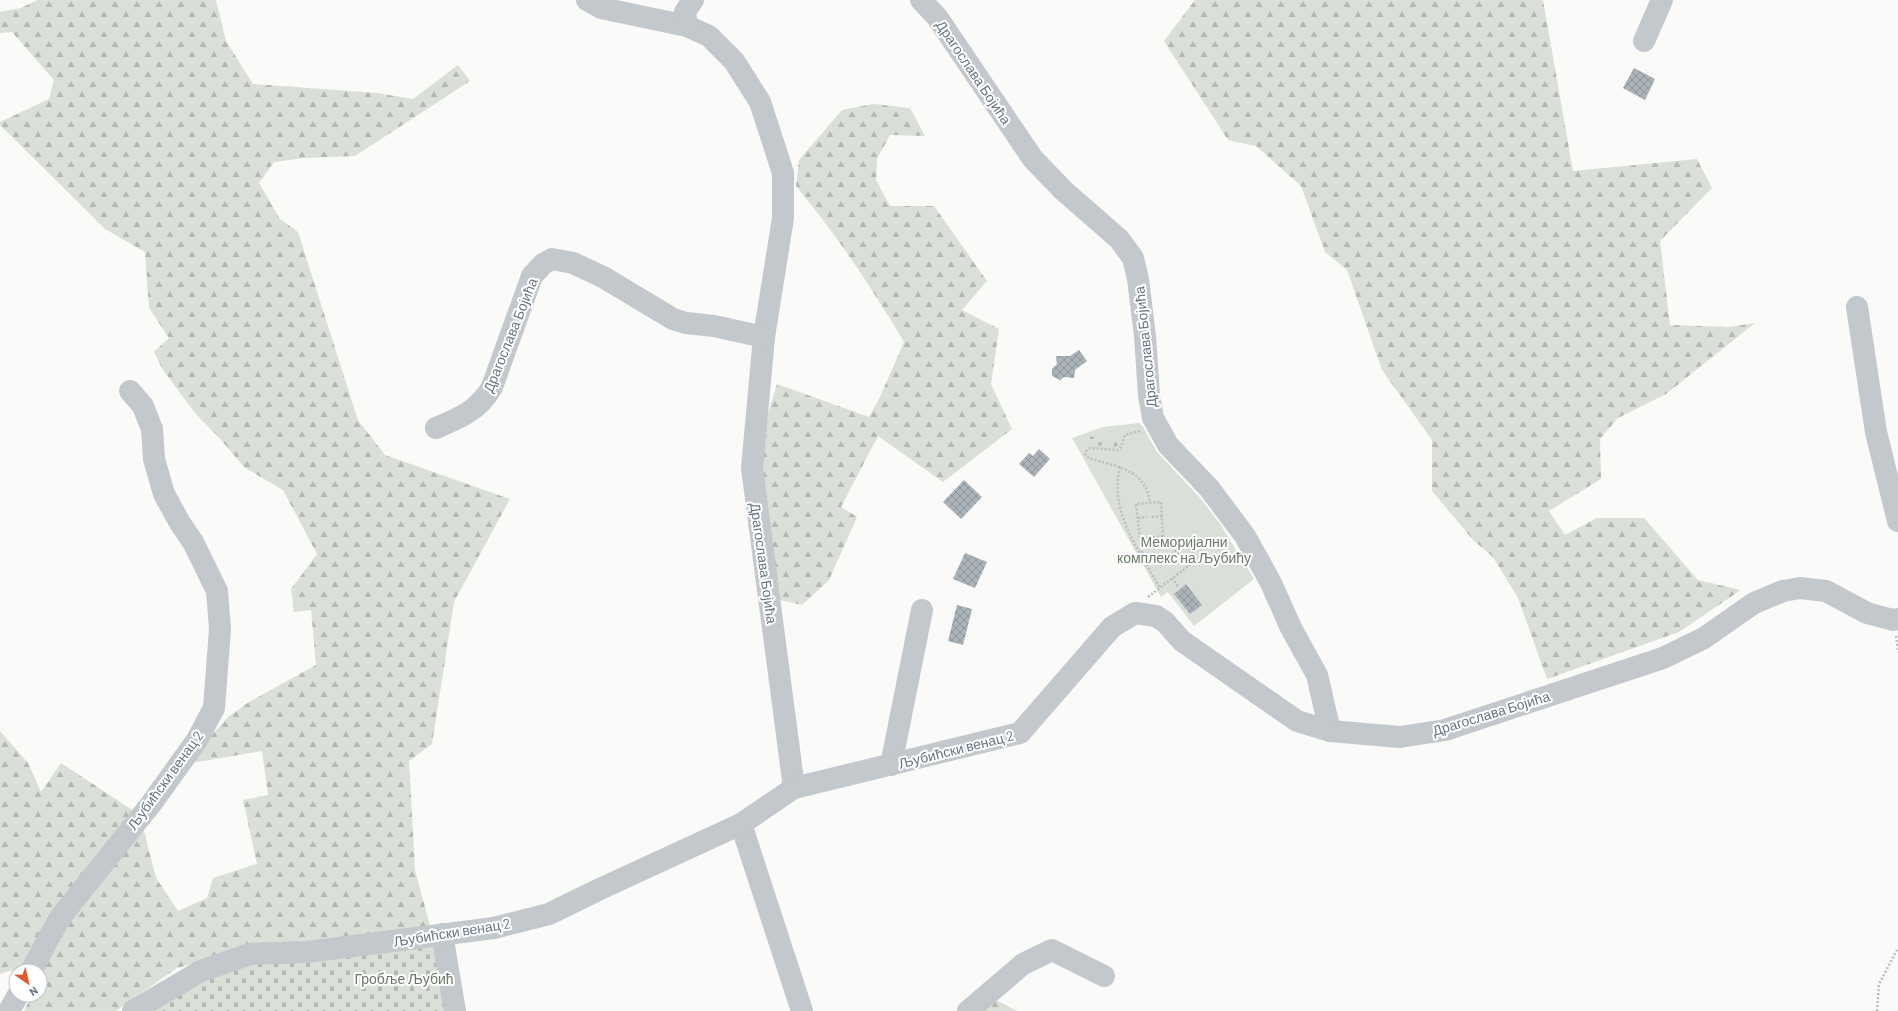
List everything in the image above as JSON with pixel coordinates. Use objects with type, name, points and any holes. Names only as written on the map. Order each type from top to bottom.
[{"type":"street","name":"Драгослава Бојића","points":[[587,0],[601,8],[687,26],[709,36],[734,61],[760,102],[783,173],[784,218],[764,337],[752,468],[794,788]]},
{"type":"street","points":[[687,26],[685,12],[693,0]]},
{"type":"street","name":"Драгослава Бојића","points":[[921,0],[937,17],[1033,160],[1064,191],[1118,239],[1133,258],[1138,278],[1145,336],[1149,395],[1153,418],[1168,445],[1209,488],[1245,536],[1271,583],[1291,628],[1317,675],[1330,731],[1400,737],[1445,730],[1663,658],[1704,638],[1754,603],[1783,591],[1800,588],[1826,591],[1867,613],[1893,620],[1898,619]]},
{"type":"street","points":[[1644,41],[1662,0]]},
{"type":"street","name":"Драгослава Бојића","points":[[436,428],[470,413],[486,397],[492,387],[532,276],[543,264],[552,258],[573,263],[598,275],[673,319],[686,323],[714,326],[764,337]]},
{"type":"street","points":[[1857,307],[1876,432],[1898,521]]},
{"type":"street","name":"Љубићски венац 2","points":[[35,963],[59,919],[151,804],[197,740],[214,708],[220,629],[217,591],[193,542],[180,523],[164,494],[154,459],[152,429],[143,406],[130,391]]},
{"type":"street","points":[[892,765],[922,610]]},
{"type":"street","points":[[1134,613],[1156,616],[1165,622],[1182,641],[1298,721],[1330,731]]},
{"type":"street","name":"Љубићски венац 2","points":[[132,1011],[201,970],[250,954],[307,952],[494,928],[549,914],[741,824],[794,788],[1020,734],[1112,627],[1134,613]]},
{"type":"street","points":[[741,824],[802,1011]]},
{"type":"street","points":[[442,934],[455,1011]]},
{"type":"street","points":[[968,1011],[1023,964],[1052,950],[1104,976]]},
{"type":"path","points":[[1150,503],[1149,496],[1143,482],[1120,467],[1088,458],[1086,451],[1090,448],[1118,450],[1121,447],[1124,437],[1128,434],[1157,426]]},
{"type":"path","points":[[1120,467],[1117,487],[1120,511],[1125,526],[1160,588]]},
{"type":"path","points":[[1142,557],[1136,504],[1161,502],[1163,536],[1188,566]]},
{"type":"path","points":[[1152,517],[1162,516]]},
{"type":"path","points":[[1138,518],[1148,517]]},
{"type":"path","points":[[1140,539],[1163,536]]},
{"type":"path","points":[[1182,560],[1195,550]]},
{"type":"path","points":[[1134,613],[1136,606],[1200,557]]},
{"type":"path","points":[[1172,578],[1179,588]]},
{"type":"path","points":[[1877,1011],[1879,984],[1898,948]]},
{"type":"green space","points":[[38,0],[216,0],[226,41],[253,84],[377,93],[413,99],[458,65],[470,81],[355,156],[304,158],[274,162],[259,183],[280,219],[298,232],[358,420],[385,455],[510,499],[454,602],[432,744],[409,761],[415,870],[430,926],[253,948],[177,968],[116,1011],[24,1011],[28,1003],[48,1003],[48,963],[8,963],[8,971],[0,974],[0,731],[28,763],[41,792],[61,763],[140,815],[156,878],[178,911],[207,898],[213,878],[257,864],[243,800],[268,795],[262,751],[186,764],[228,717],[249,702],[316,665],[311,610],[294,612],[291,589],[317,554],[283,490],[244,467],[195,413],[163,370],[154,352],[169,338],[149,308],[145,252],[105,229],[0,125],[0,122],[49,99],[54,80],[12,32],[0,33],[0,12],[21,8]]},
{"type":"green space","points":[[1195,0],[1543,0],[1573,171],[1697,159],[1712,188],[1660,241],[1670,325],[1729,327],[1755,323],[1666,394],[1618,418],[1600,439],[1601,479],[1549,511],[1565,535],[1597,518],[1644,518],[1698,580],[1741,590],[1679,632],[1547,679],[1518,598],[1493,557],[1474,541],[1432,491],[1432,440],[1382,370],[1347,270],[1325,252],[1301,186],[1256,146],[1228,140],[1164,41]]},
{"type":"green space","points":[[873,104],[910,108],[925,136],[890,135],[877,159],[876,180],[890,206],[934,206],[987,281],[962,310],[999,329],[991,384],[1012,429],[943,482],[878,436],[841,507],[857,517],[829,580],[802,605],[776,599],[762,472],[765,424],[777,384],[869,417],[879,399],[904,342],[853,262],[796,186],[799,160],[842,110]]},
{"type":"green space","name":"Меморијални комплекс на Љубићу","points":[[1139,423],[1143,427],[1157,452],[1201,499],[1220,524],[1254,579],[1194,626],[1168,592],[1161,597],[1072,438],[1103,427]]},
{"type":"green space","points":[[1084,434],[1102,440],[1116,442],[1118,445],[1113,448],[1108,445],[1092,446],[1081,439]]},
{"type":"green space","name":"Гробље Љубић","points":[[432,943],[449,1011],[140,1011],[220,972],[266,961]]},
{"type":"green space","points":[[994,999],[1017,1011],[979,1011]]},
{"type":"building","points":[[1634,68],[1655,79],[1645,100],[1623,88]]},
{"type":"building","points":[[1079,350],[1087,361],[1075,370],[1074,378],[1064,377],[1060,380],[1052,376],[1052,369],[1057,364],[1056,356],[1070,356]]},
{"type":"building","points":[[1039,449],[1050,459],[1034,477],[1019,464],[1029,453],[1033,456]]},
{"type":"building","points":[[964,480],[982,497],[961,519],[943,502]]},
{"type":"building","points":[[965,553],[987,562],[975,588],[953,579]]},
{"type":"building","points":[[1186,584],[1202,605],[1190,614],[1174,594]]},
{"type":"building","points":[[957,605],[972,609],[963,645],[948,641]]}]
